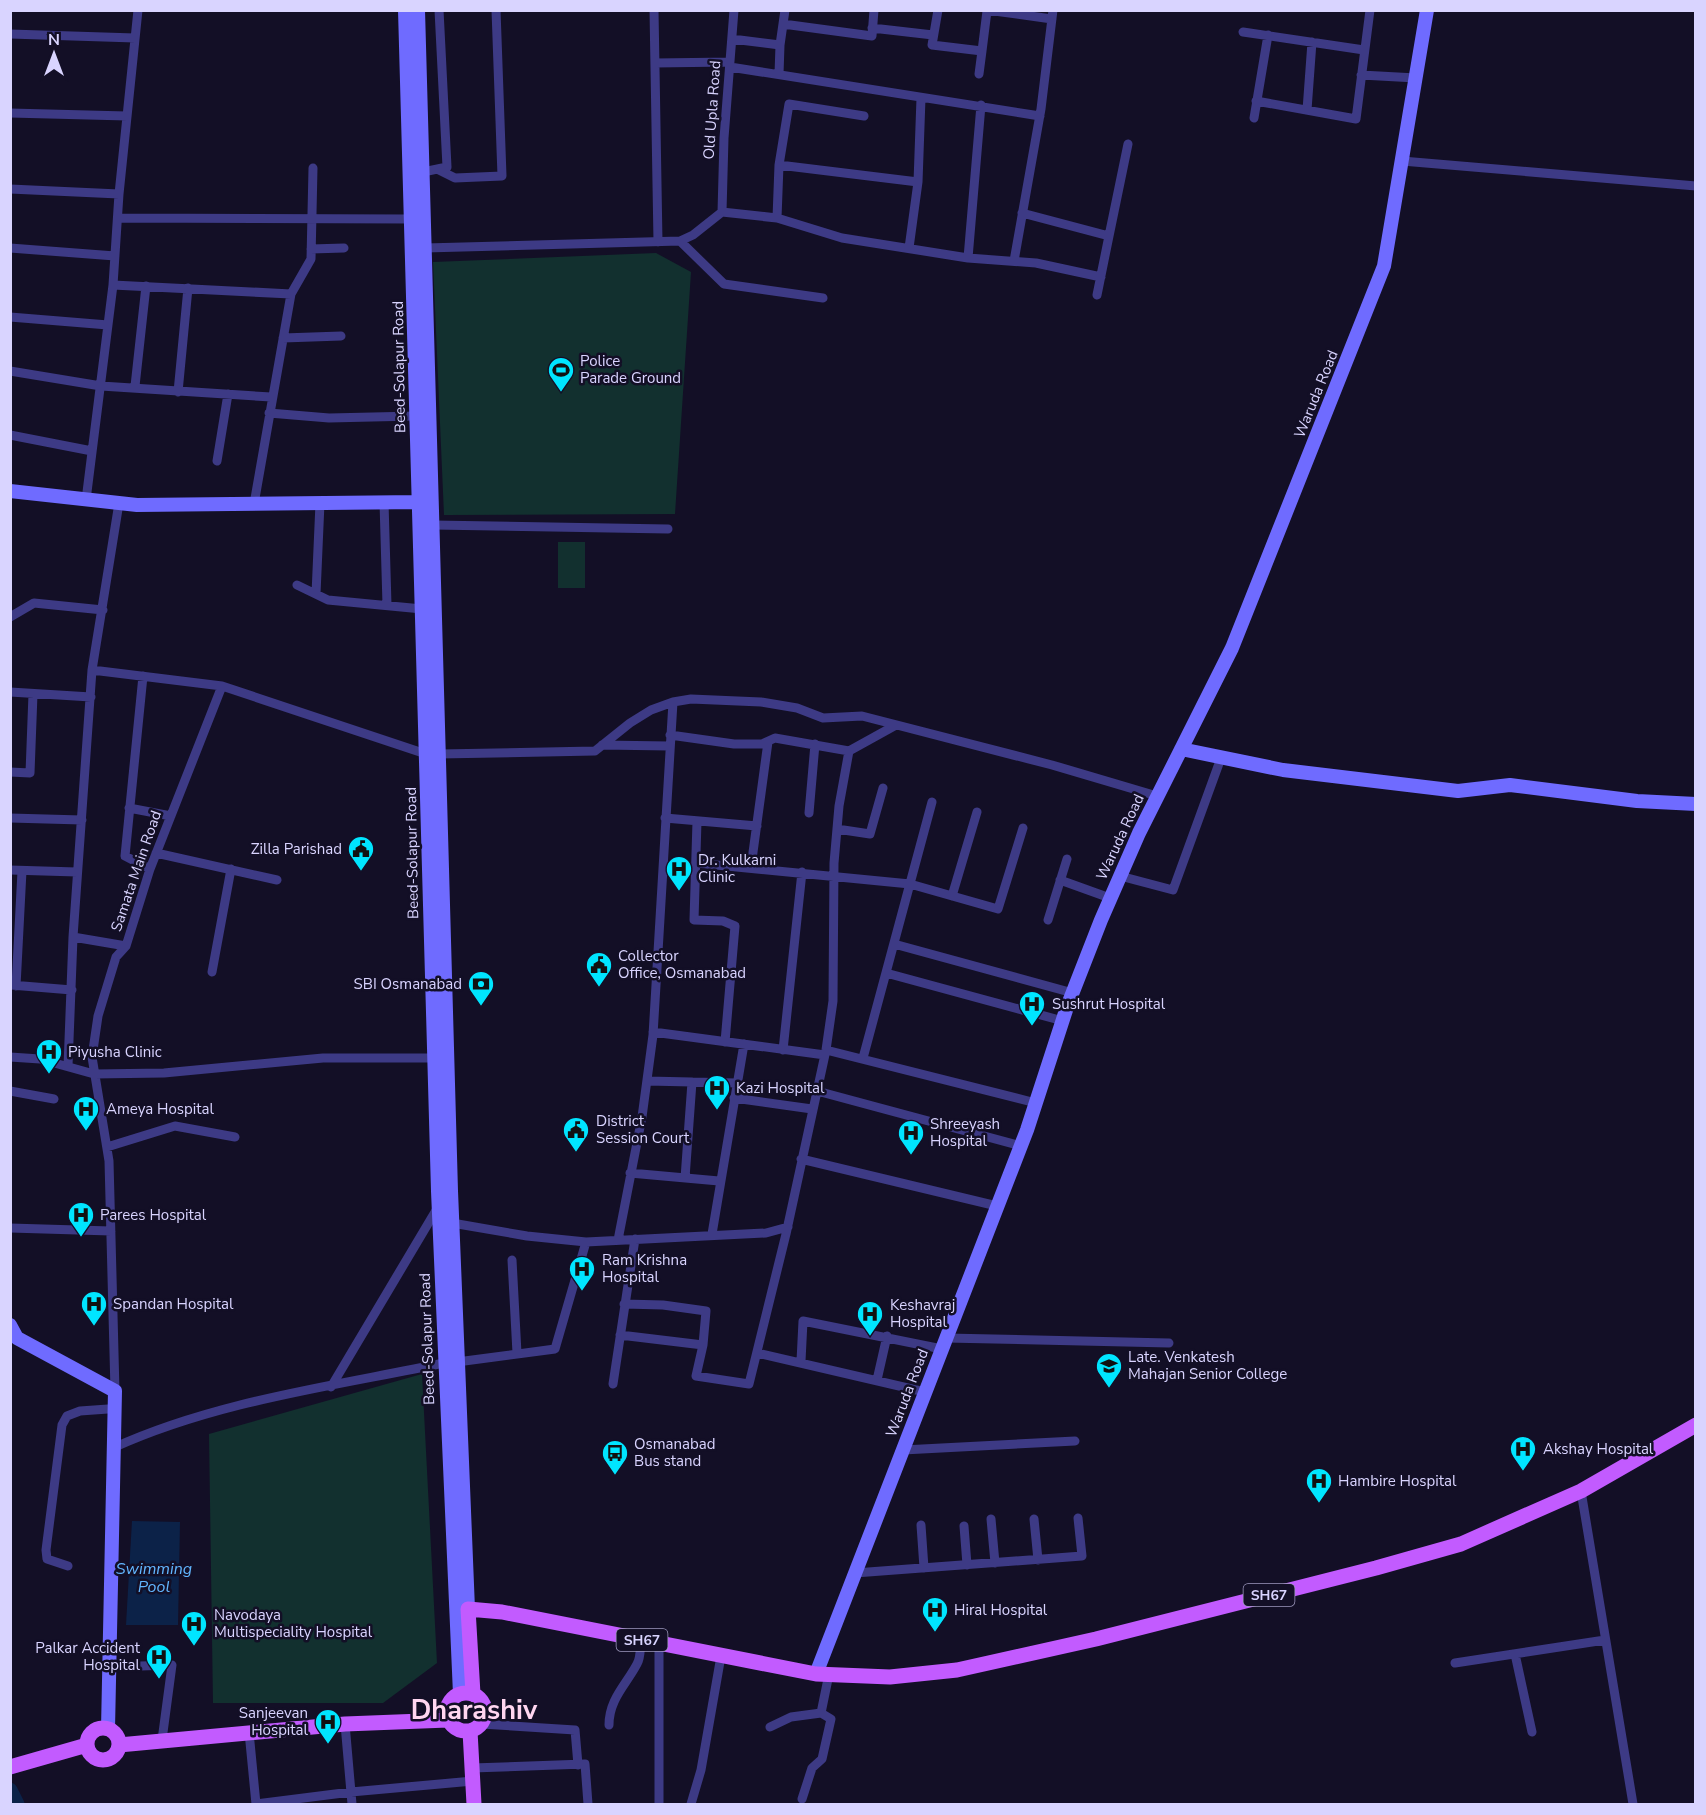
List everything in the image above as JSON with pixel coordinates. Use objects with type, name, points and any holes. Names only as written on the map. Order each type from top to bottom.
[{"type":"main road","name":"SH67","points":[[468,1609],[502,1612],[822,1674],[890,1677],[957,1670],[1096,1639],[1376,1568],[1461,1544],[1581,1491],[1695,1425]]},
{"type":"main road","points":[[466,1694],[468,1609]]},
{"type":"main road","points":[[466,1694],[450,1701],[448,1715],[457,1730],[476,1728]]},
{"type":"main road","points":[[466,1694],[484,1707],[476,1728],[472,1775],[474,1804]]},
{"type":"main road","points":[[162,1738],[448,1715]]},
{"type":"main road","points":[[112,1736],[115,1755],[106,1760],[91,1755],[87,1745],[90,1735],[162,1738],[448,1715]]},
{"type":"main road","points":[[10,1767],[87,1745]]},
{"type":"street","points":[[86,500],[113,285],[119,194],[138,10]]},
{"type":"street","name":"Beed-Solapur Road","points":[[405,10],[422,609],[433,754],[452,1223],[450,1363],[466,1694]]},
{"type":"street","name":"Beed-Solapur Road","points":[[418,10],[433,525],[434,1058],[438,1207],[468,1609]]},
{"type":"street","points":[[423,172],[447,167],[439,10]]},
{"type":"street","points":[[439,170],[455,178],[502,176],[496,10]]},
{"type":"street","points":[[654,10],[658,242]]},
{"type":"street","name":"Old Upla Road","points":[[722,212],[734,10]]},
{"type":"street","points":[[779,74],[785,10]]},
{"type":"street","points":[[783,24],[872,36],[874,10]]},
{"type":"street","points":[[938,10],[932,45],[982,51]]},
{"type":"street","points":[[1256,101],[1356,119],[1370,10]]},
{"type":"street","name":"Waruda Road","points":[[822,1674],[855,1573],[1021,1146],[1073,993],[1110,898],[1157,796],[1232,648],[1384,266],[1427,10]]},
{"type":"street","points":[[979,74],[987,11],[1053,15],[1040,116],[1014,261]]},
{"type":"street","points":[[872,28],[933,35]]},
{"type":"street","points":[[1243,32],[1364,50]]},
{"type":"street","points":[[10,34],[135,38]]},
{"type":"street","points":[[1254,118],[1268,35]]},
{"type":"street","points":[[732,39],[780,45]]},
{"type":"street","points":[[1307,110],[1312,42]]},
{"type":"street","points":[[655,63],[730,64],[921,98],[981,105],[1040,116]]},
{"type":"street","points":[[1361,75],[1416,78]]},
{"type":"street","points":[[909,248],[918,182],[921,98]]},
{"type":"street","points":[[777,218],[779,165],[789,104],[864,116]]},
{"type":"street","points":[[968,258],[981,105]]},
{"type":"street","points":[[10,113],[127,116]]},
{"type":"street","points":[[1097,295],[1128,144]]},
{"type":"street","points":[[1402,161],[1695,186]]},
{"type":"street","points":[[779,165],[918,182]]},
{"type":"street","points":[[254,504],[271,397],[291,294],[311,259],[313,168]]},
{"type":"street","points":[[10,189],[119,194]]},
{"type":"street","points":[[425,248],[680,241],[693,235],[722,212],[777,218],[842,238],[968,258],[1036,263],[1101,277]]},
{"type":"street","points":[[1022,213],[1109,236]]},
{"type":"street","points":[[118,218],[411,219]]},
{"type":"street","points":[[680,241],[724,284],[823,298]]},
{"type":"street","points":[[10,248],[115,256]]},
{"type":"street","points":[[311,249],[344,248]]},
{"type":"street","points":[[113,285],[291,294]]},
{"type":"street","points":[[135,387],[146,286]]},
{"type":"street","points":[[178,392],[188,288]]},
{"type":"street","points":[[10,317],[108,325]]},
{"type":"street","points":[[283,338],[341,336]]},
{"type":"street","points":[[10,372],[101,386],[271,397]]},
{"type":"street","points":[[217,461],[228,394]]},
{"type":"street","points":[[269,413],[329,418],[416,416]]},
{"type":"street","points":[[10,435],[92,451]]},
{"type":"street","points":[[10,491],[119,503],[419,502]]},
{"type":"street","points":[[384,502],[387,605]]},
{"type":"street","points":[[68,1066],[73,937],[92,670],[119,503]]},
{"type":"street","points":[[316,594],[320,503]]},
{"type":"street","points":[[433,525],[668,529]]},
{"type":"street","points":[[297,585],[328,600],[422,609]]},
{"type":"street","points":[[10,617],[34,603],[103,610]]},
{"type":"street","points":[[92,670],[222,686],[433,754],[595,751],[630,723],[673,702],[691,699],[761,702],[797,708],[823,718],[862,716],[1052,765],[1157,796]]},
{"type":"street","points":[[143,676],[125,856],[150,870]]},
{"type":"street","name":"Samata Main Road","points":[[111,1390],[111,1231],[107,1147],[92,1057],[98,1016],[116,957],[126,946],[156,853],[222,686]]},
{"type":"street","points":[[10,692],[91,697]]},
{"type":"street","points":[[10,772],[30,773],[33,694]]},
{"type":"street","points":[[618,1240],[647,1081],[653,1032],[664,818],[673,702]]},
{"type":"street","points":[[670,735],[734,744],[762,744],[775,738],[849,751],[896,725]]},
{"type":"street","points":[[752,867],[768,742]]},
{"type":"street","points":[[809,813],[815,744]]},
{"type":"street","points":[[602,745],[669,746]]},
{"type":"street","points":[[1181,749],[1221,759],[1294,771],[1458,791],[1510,785],[1637,801],[1695,804]]},
{"type":"street","points":[[624,1304],[663,1305],[706,1311],[703,1345],[696,1376],[749,1384],[788,1227],[801,1159],[826,1053],[833,1001],[834,876],[837,829],[849,751]]},
{"type":"street","points":[[1120,876],[1173,890],[1221,759]]},
{"type":"street","points":[[837,829],[870,834],[883,788]]},
{"type":"street","points":[[863,1058],[932,802]]},
{"type":"street","points":[[129,808],[171,816]]},
{"type":"street","points":[[952,896],[977,812]]},
{"type":"street","points":[[10,818],[82,820]]},
{"type":"street","points":[[664,818],[757,826]]},
{"type":"street","points":[[697,821],[694,920],[723,921],[735,926],[725,1042]]},
{"type":"street","points":[[696,863],[910,884],[998,909],[1023,828]]},
{"type":"street","points":[[156,853],[277,880]]},
{"type":"street","points":[[1048,920],[1066,859]]},
{"type":"street","points":[[10,870],[77,872]]},
{"type":"street","points":[[212,972],[231,870]]},
{"type":"street","points":[[22,871],[15,923],[13,985],[72,990]]},
{"type":"street","points":[[783,1050],[802,872]]},
{"type":"street","points":[[1060,880],[1110,898]]},
{"type":"street","points":[[73,937],[126,946]]},
{"type":"street","points":[[894,944],[1073,993]]},
{"type":"street","points":[[886,973],[1063,1022]]},
{"type":"street","points":[[653,1032],[783,1050],[863,1058],[1036,1103]]},
{"type":"street","points":[[712,1234],[719,1181],[744,1044]]},
{"type":"street","points":[[10,1057],[40,1059],[94,1074],[164,1073],[323,1058],[434,1058]]},
{"type":"street","points":[[647,1081],[737,1083]]},
{"type":"street","points":[[685,1178],[692,1082]]},
{"type":"street","points":[[10,1091],[54,1099]]},
{"type":"street","points":[[816,1091],[1021,1146]]},
{"type":"street","points":[[734,1098],[812,1109]]},
{"type":"street","points":[[107,1147],[175,1126],[235,1137]]},
{"type":"street","points":[[801,1159],[997,1206]]},
{"type":"street","points":[[630,1173],[719,1181]]},
{"type":"street","points":[[331,1387],[438,1207]]},
{"type":"street","points":[[452,1223],[527,1236],[586,1242],[766,1233],[788,1227]]},
{"type":"street","points":[[10,1227],[111,1231]]},
{"type":"street","points":[[613,1383],[635,1239]]},
{"type":"street","points":[[113,1448],[154,1430],[254,1402],[450,1363],[555,1349],[586,1242]]},
{"type":"street","points":[[512,1260],[517,1353]]},
{"type":"street","points":[[801,1361],[803,1320],[944,1344],[1169,1343]]},
{"type":"street","points":[[10,1324],[16,1338],[111,1390]]},
{"type":"street","points":[[620,1335],[703,1345]]},
{"type":"street","points":[[877,1380],[887,1336]]},
{"type":"street","points":[[757,1353],[801,1361],[925,1392]]},
{"type":"street","points":[[111,1390],[108,1409],[112,1736]]},
{"type":"street","points":[[111,1390],[113,1448],[109,1667],[112,1736]]},
{"type":"street","points":[[68,1566],[47,1558],[46,1550],[62,1425],[67,1416],[80,1411],[108,1409]]},
{"type":"street","points":[[903,1450],[1075,1441]]},
{"type":"street","points":[[1581,1491],[1633,1804]]},
{"type":"street","points":[[855,1573],[1083,1556],[1078,1518]]},
{"type":"street","points":[[991,1519],[995,1563]]},
{"type":"street","points":[[1034,1519],[1038,1560]]},
{"type":"street","points":[[921,1525],[924,1568]]},
{"type":"street","points":[[964,1526],[967,1565]]},
{"type":"street","points":[[609,1725],[609,1712],[620,1688],[638,1662],[641,1640]]},
{"type":"street","points":[[1455,1663],[1605,1640]]},
{"type":"street","points":[[659,1643],[659,1804]]},
{"type":"street","points":[[1515,1654],[1532,1732]]},
{"type":"street","points":[[691,1804],[701,1770],[722,1656]]},
{"type":"street","points":[[109,1667],[172,1665],[162,1738]]},
{"type":"street","points":[[821,1713],[822,1674]]},
{"type":"street","points":[[770,1726],[791,1717],[821,1713],[831,1719],[822,1759],[812,1768],[802,1800]]},
{"type":"street","points":[[345,1724],[352,1804]]},
{"type":"street","points":[[476,1728],[576,1730],[578,1765]]},
{"type":"street","points":[[249,1732],[256,1804],[472,1775],[585,1764],[588,1804]]},
{"type":"green space","name":"Police Parade Ground","points":[[656,253],[691,272],[675,514],[444,515],[433,262]]},
{"type":"green space","points":[[558,542],[585,542],[585,588],[558,588]]},
{"type":"green space","points":[[422,1374],[437,1663],[383,1703],[213,1703],[209,1434]]},
{"type":"water","name":"Swimming Pool","points":[[132,1521],[180,1522],[178,1625],[126,1625]]},
{"type":"waterway","points":[[10,1790],[17,1804]]},
{"type":"place","name":"Police Parade Ground","points":[[561,393]]},
{"type":"place","name":"Zilla Parishad","points":[[361,872]]},
{"type":"place","name":"Dr. Kulkarni Clinic","points":[[679,892]]},
{"type":"place","name":"Collector Office, Osmanabad","points":[[599,988]]},
{"type":"place","name":"SBI Osmanabad","points":[[481,1007]]},
{"type":"place","name":"Sushrut Hospital","points":[[1032,1027]]},
{"type":"place","name":"Piyusha Clinic","points":[[49,1075]]},
{"type":"place","name":"Kazi Hospital","points":[[717,1111]]},
{"type":"place","name":"Ameya Hospital","points":[[86,1132]]},
{"type":"place","name":"District Session Court","points":[[576,1153]]},
{"type":"place","name":"Shreeyash Hospital","points":[[911,1156]]},
{"type":"place","name":"Parees Hospital","points":[[81,1238]]},
{"type":"place","name":"Ram Krishna Hospital","points":[[582,1292]]},
{"type":"place","name":"Spandan Hospital","points":[[94,1327]]},
{"type":"place","name":"Keshavraj Hospital","points":[[870,1337]]},
{"type":"place","name":"Late. Venkatesh Mahajan Senior College","points":[[1109,1389]]},
{"type":"place","name":"Akshay Hospital","points":[[1523,1472]]},
{"type":"place","name":"Osmanabad Bus stand","points":[[615,1476]]},
{"type":"place","name":"Hambire Hospital","points":[[1319,1504]]},
{"type":"place","name":"Hiral Hospital","points":[[935,1633]]},
{"type":"place","name":"Navodaya Multispeciality Hospital","points":[[194,1647]]},
{"type":"place","name":"Palkar Accident Hospital","points":[[159,1680]]},
{"type":"place","name":"Sanjeevan Hospital","points":[[328,1745]]},
{"type":"district","name":"Dharashiv","points":[[474,1710]]}]
